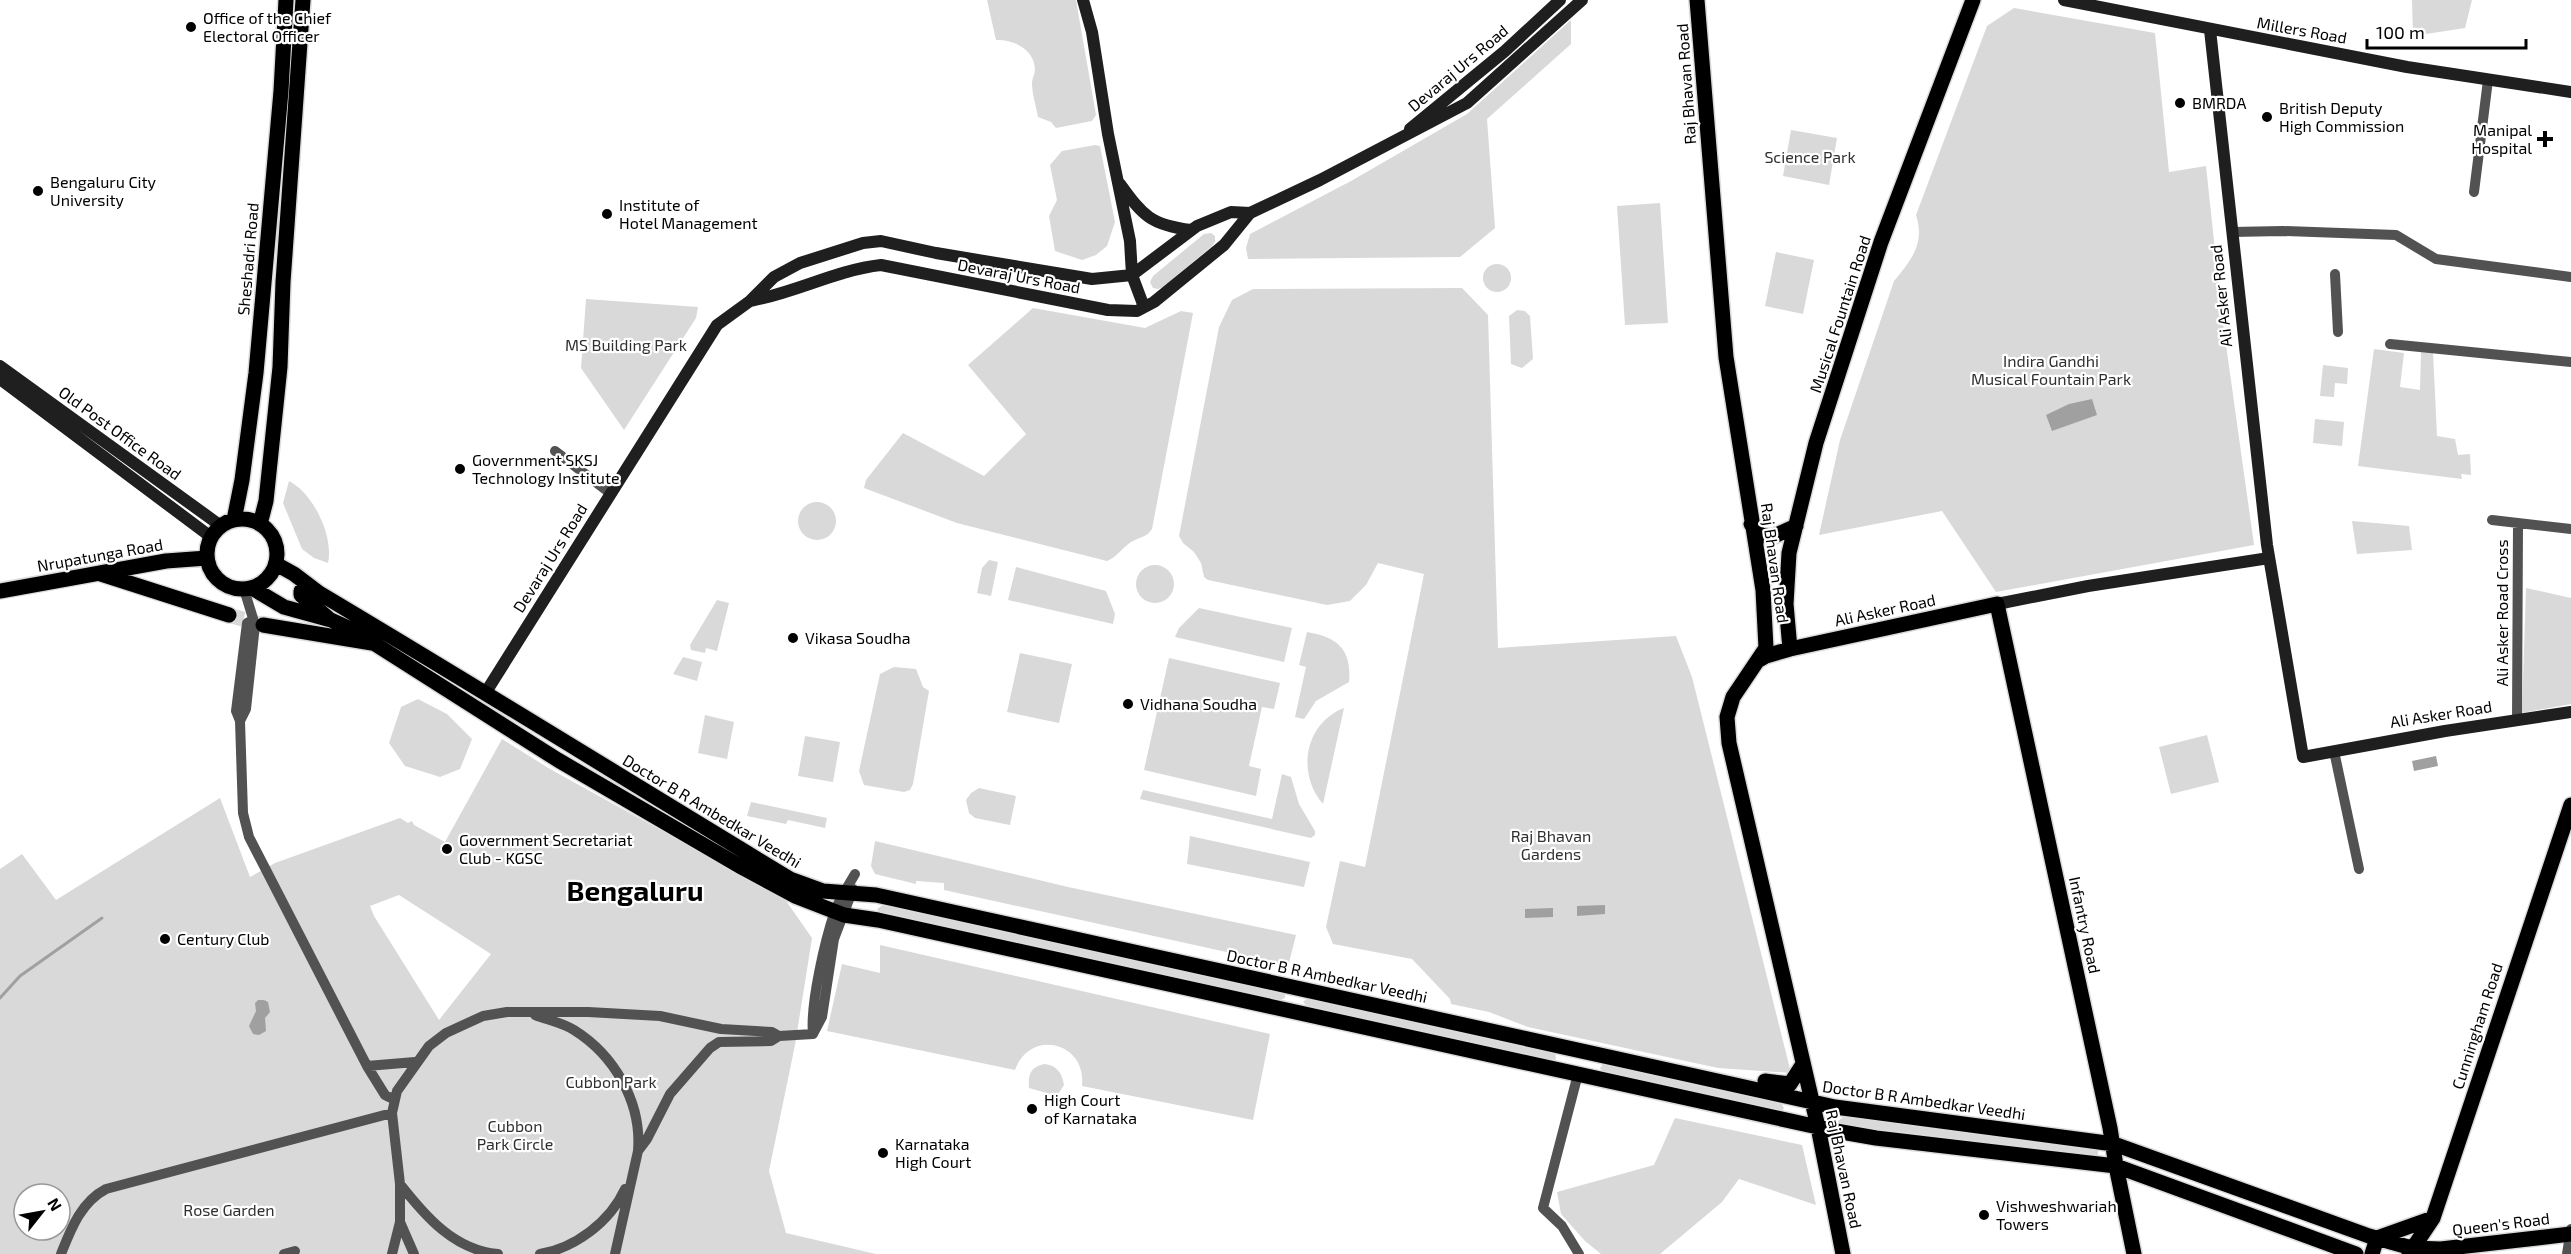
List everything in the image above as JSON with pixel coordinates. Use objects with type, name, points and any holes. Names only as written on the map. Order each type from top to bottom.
[{"type":"main road","name":"Sheshadri Road","points":[[222,528],[242,480],[256,373],[281,91],[286,0]]},
{"type":"main road","points":[[260,524],[266,501],[280,367],[283,282],[303,0]]},
{"type":"main road","name":"Raj Bhavan Road","points":[[1697,0],[1726,357],[1767,627],[1766,648],[1733,698],[1727,717],[1729,743],[1818,1127],[1843,1254]]},
{"type":"main road","name":"Musical Fountain Road","points":[[1790,649],[1786,604],[1790,554],[1816,443],[1881,242],[1973,0]]},
{"type":"main road","points":[[249,520],[260,524],[268,531],[274,540],[277,552],[276,564],[267,579],[248,589],[227,586],[217,579],[210,569],[207,558],[222,528],[249,520]]},
{"type":"main road","points":[[1751,524],[1760,535],[1772,537],[1796,526]]},
{"type":"main road","name":"Nrupatunga Road","points":[[0,591],[166,561],[207,558]]},
{"type":"main road","name":"Doctor B R Ambedkar Veedhi","points":[[276,564],[486,692],[583,755],[790,879],[823,891],[876,895],[1346,1000],[1748,1086],[1812,1102],[2114,1144],[2411,1251],[2436,1251]]},
{"type":"main road","points":[[98,573],[229,615]]},
{"type":"main road","name":"Doctor B R Ambedkar Veedhi","points":[[248,589],[284,608],[330,620],[378,644],[569,767],[743,868],[795,896],[839,914],[878,920],[1818,1127],[1876,1138],[2115,1166],[2356,1254]]},
{"type":"main road","points":[[319,592],[301,591],[301,595],[330,620]]},
{"type":"main road","name":"Ali Asker Road","points":[[1759,660],[1790,649],[1997,604]]},
{"type":"main road","name":"Infantry Road","points":[[1997,604],[2114,1144],[2115,1166],[2134,1254]]},
{"type":"main road","points":[[258,622],[354,642],[378,644]]},
{"type":"main road","name":"Cunningham Road","points":[[2411,1251],[2433,1218],[2571,805]]},
{"type":"main road","points":[[1570,1047],[1579,1074]]},
{"type":"main road","points":[[1579,1074],[1597,1053]]},
{"type":"main road","points":[[1748,1086],[1764,1081],[1790,1084],[1803,1064]]},
{"type":"main road","points":[[2372,1254],[2377,1239],[2433,1218],[2436,1251]]},
{"type":"main road","name":"Queen's Road","points":[[2436,1251],[2570,1232]]},
{"type":"street","points":[[1083,0],[1092,32],[1108,134],[1130,241],[1132,275],[1144,308]]},
{"type":"street","name":"Devaraj Urs Road","points":[[1402,135],[1505,51],[1560,0]]},
{"type":"street","name":"Devaraj Urs Road","points":[[750,301],[781,295],[863,267],[881,265],[1108,310],[1137,311],[1154,302],[1224,245],[1250,213],[1320,180],[1402,135],[1436,121],[1467,104],[1582,0]]},
{"type":"street","name":"Millers Road","points":[[2064,0],[2210,30],[2488,80],[2530,84],[2571,92]]},
{"type":"street","name":"Ali Asker Road","points":[[2210,30],[2269,558],[2303,757],[2571,712]]},
{"type":"street","points":[[2474,192],[2488,80]]},
{"type":"street","points":[[1118,181],[1140,210],[1166,227],[1191,230]]},
{"type":"street","name":"Devaraj Urs Road","points":[[486,692],[717,325],[750,301],[768,281],[800,263],[863,243],[881,241],[936,253],[1092,279],[1132,275],[1191,230],[1208,221],[1231,212],[1250,213]]},
{"type":"street","points":[[1208,221],[1226,230],[1224,245]]},
{"type":"street","points":[[2232,232],[2283,231],[2396,235],[2436,259],[2571,276]]},
{"type":"street","points":[[2335,274],[2338,332]]},
{"type":"street","points":[[2390,344],[2571,362]]},
{"type":"street","name":"Old Post Office Road","points":[[0,366],[222,528]]},
{"type":"street","name":"Old Post Office Road","points":[[0,380],[222,528]]},
{"type":"street","points":[[555,451],[610,493]]},
{"type":"street","points":[[2492,520],[2518,523]]},
{"type":"street","name":"Ali Asker Road Cross","points":[[2517,720],[2518,523],[2571,530]]},
{"type":"street","name":"Ali Asker Road","points":[[1997,604],[2088,586],[2269,558]]},
{"type":"street","points":[[248,589],[258,622],[247,623],[236,711],[240,721],[243,813],[249,837],[367,1066],[385,1095],[395,1100]]},
{"type":"street","points":[[2334,751],[2359,869]]},
{"type":"street","points":[[638,1150],[647,1139],[670,1094],[710,1048],[719,1042],[771,1041],[779,1036],[813,1034],[822,1017],[839,914],[848,892]]},
{"type":"street","points":[[392,1254],[399,1222],[400,1184],[392,1113],[397,1091],[415,1062],[429,1046],[464,1023],[483,1016],[507,1012],[530,1014],[588,1012],[660,1016],[721,1029],[772,1032],[779,1036]]},
{"type":"street","points":[[530,1014],[572,1029],[597,1047],[621,1078],[632,1103],[639,1139],[638,1150],[615,1254]]},
{"type":"street","points":[[367,1066],[415,1062]]},
{"type":"street","points":[[1579,1074],[1543,1209],[1562,1226],[1579,1254]]},
{"type":"street","points":[[61,1254],[78,1216],[91,1200],[106,1189],[392,1113]]},
{"type":"street","points":[[540,1254],[576,1241],[602,1222],[621,1198],[634,1170]]},
{"type":"street","points":[[400,1184],[423,1214],[452,1239],[487,1253],[498,1254]]},
{"type":"street","points":[[399,1222],[414,1254]]},
{"type":"street","points":[[2567,1254],[2570,1232]]},
{"type":"green space","points":[[987,0],[1076,0],[1096,115],[1092,121],[1056,128],[1051,122],[1038,117],[1032,87],[1034,62],[1027,51],[1016,43],[996,40]]},
{"type":"green space","points":[[2412,0],[2472,0],[2465,28],[2413,36]]},
{"type":"green space","name":"Indira Gandhi Musical Fountain Park","points":[[2014,8],[2155,33],[2169,172],[2206,166],[2222,316],[2254,545],[1996,592],[1942,511],[1819,535],[1840,440],[1894,281],[1911,258],[1918,243],[1916,215],[1987,26]]},
{"type":"green space","points":[[1571,20],[1571,44],[1487,119],[1495,228],[1460,257],[1248,259],[1246,248],[1250,234],[1351,181],[1467,114]]},
{"type":"green space","name":"Science Park","points":[[1791,130],[1837,138],[1829,185],[1783,176]]},
{"type":"green space","points":[[1100,146],[1115,222],[1107,246],[1096,255],[1082,260],[1055,251],[1049,216],[1057,200],[1050,165],[1062,151]]},
{"type":"green space","points":[[1660,203],[1668,323],[1625,325],[1617,206]]},
{"type":"green space","points":[[1211,233],[1215,236],[1215,242],[1211,247],[1163,287],[1153,288],[1150,282],[1153,276],[1204,234]]},
{"type":"green space","points":[[1776,252],[1814,260],[1803,314],[1765,306]]},
{"type":"green space","points":[[1497,264],[1507,268],[1511,278],[1507,288],[1497,292],[1487,288],[1483,278],[1487,268]]},
{"type":"green space","name":"Raj Bhavan Gardens","points":[[1462,288],[1488,315],[1498,648],[1676,636],[1692,677],[1791,1073],[1718,1068],[1528,1027],[1489,1012],[1451,1004],[1450,999],[1412,959],[1333,944],[1326,927],[1340,861],[1365,867],[1424,574],[1378,563],[1366,585],[1350,601],[1327,605],[1208,580],[1204,577],[1201,563],[1179,536],[1219,327],[1232,300],[1253,289]]},
{"type":"green space","name":"MS Building Park","points":[[586,299],[698,307],[696,318],[624,430],[581,368]]},
{"type":"green space","points":[[1033,308],[1145,328],[1181,311],[1193,313],[1152,529],[1107,561],[957,523],[864,488],[866,480],[903,433],[984,476],[1026,434],[968,365]]},
{"type":"green space","points":[[1517,310],[1525,311],[1530,316],[1533,359],[1522,368],[1511,364],[1509,316]]},
{"type":"green space","points":[[2374,349],[2404,353],[2400,387],[2420,390],[2421,352],[2433,352],[2437,436],[2455,439],[2458,455],[2470,454],[2471,475],[2461,474],[2462,479],[2358,466]]},
{"type":"green space","points":[[2323,365],[2348,368],[2347,384],[2335,383],[2334,397],[2320,396]]},
{"type":"green space","points":[[2315,419],[2344,422],[2342,446],[2313,443]]},
{"type":"green space","points":[[289,481],[306,495],[320,516],[328,540],[328,563],[314,558],[302,549],[283,503]]},
{"type":"green space","points":[[817,502],[830,508],[836,521],[830,534],[817,540],[804,534],[798,521],[804,508]]},
{"type":"green space","points":[[2352,521],[2409,526],[2412,550],[2357,554]]},
{"type":"green space","points":[[989,560],[998,562],[991,596],[977,593],[982,568]]},
{"type":"green space","points":[[1155,565],[1169,570],[1174,584],[1169,598],[1155,603],[1141,598],[1136,584],[1141,570]]},
{"type":"green space","points":[[1016,567],[1106,591],[1115,614],[1113,624],[1008,600]]},
{"type":"green space","points":[[2526,588],[2571,598],[2571,704],[2522,713]]},
{"type":"green space","points":[[717,600],[729,603],[717,651],[706,648],[705,653],[691,650],[690,645]]},
{"type":"green space","points":[[1199,608],[1292,628],[1284,662],[1175,637],[1179,628]]},
{"type":"green space","points":[[1307,632],[1327,637],[1340,646],[1348,661],[1349,682],[1316,701],[1304,719],[1295,717],[1306,667],[1299,665]]},
{"type":"green space","points":[[1020,653],[1072,664],[1059,723],[1007,712]]},
{"type":"green space","points":[[683,657],[702,662],[697,681],[673,674]]},
{"type":"green space","points":[[1169,658],[1280,683],[1274,709],[1262,707],[1249,766],[1261,769],[1256,796],[1144,770]]},
{"type":"green space","points":[[894,667],[916,669],[923,687],[929,691],[913,784],[910,790],[904,792],[864,785],[859,771],[880,674]]},
{"type":"green space","points":[[418,699],[447,714],[472,739],[460,769],[440,777],[405,766],[389,743],[401,707]]},
{"type":"green space","points":[[1344,708],[1323,804],[1309,778],[1307,764],[1309,750],[1320,725],[1331,715]]},
{"type":"green space","points":[[705,715],[734,722],[727,759],[698,753]]},
{"type":"green space","points":[[2207,735],[2219,782],[2171,794],[2159,747]]},
{"type":"green space","points":[[805,736],[840,742],[833,782],[798,776]]},
{"type":"green space","name":"Cubbon Park","points":[[502,739],[550,769],[784,898],[812,938],[795,1045],[769,1171],[786,1233],[876,1254],[0,1254],[0,869],[22,854],[56,900],[220,798],[250,877],[275,863],[400,818],[408,823],[412,821],[414,825],[445,842]],"holes":[[[399,895],[491,954],[439,1020],[370,906]]]},
{"type":"green space","points":[[1282,774],[1291,777],[1299,804],[1315,831],[1315,835],[1311,838],[1140,799],[1143,790],[1272,819]]},
{"type":"green space","points":[[979,788],[1016,796],[1010,825],[975,818],[969,813],[966,800]]},
{"type":"green space","points":[[751,802],[827,818],[825,828],[788,820],[786,824],[747,816]]},
{"type":"green space","points":[[1190,836],[1310,862],[1304,887],[1187,864]]},
{"type":"green space","points":[[875,841],[1068,887],[1296,935],[1289,963],[1286,965],[944,890],[944,883],[916,881],[916,884],[875,874],[871,866]]},
{"type":"green space","points":[[883,905],[1281,991],[1285,994],[1285,998],[1280,1000],[881,914],[877,909]]},
{"type":"green space","points":[[880,945],[1270,1034],[1253,1120],[1082,1086],[1081,1071],[1076,1059],[1067,1051],[1056,1046],[1044,1045],[1032,1049],[1022,1057],[1015,1070],[827,1031],[842,964],[880,973]]},
{"type":"green space","points":[[1307,998],[1555,1052],[1556,1059],[1553,1061],[1308,1007],[1303,1002]]},
{"type":"green space","points":[[1604,1063],[1781,1103],[1784,1108],[1781,1112],[1603,1072],[1600,1068]]},
{"type":"green space","points":[[1044,1064],[1056,1068],[1062,1077],[1064,1085],[1057,1096],[1029,1088],[1031,1072]]},
{"type":"green space","points":[[1843,1117],[2098,1146],[2098,1157],[1841,1126],[1837,1122]]},
{"type":"green space","points":[[1675,1118],[1802,1145],[1816,1205],[1739,1179],[1722,1202],[1660,1254],[1601,1254],[1585,1241],[1561,1214],[1557,1192],[1654,1165]]},
{"type":"shaded area","points":[[2092,399],[2097,415],[2052,431],[2046,415],[2069,404]]},
{"type":"shaded area","points":[[2436,756],[2438,766],[2414,771],[2412,761]]},
{"type":"shaded area","points":[[1605,905],[1605,914],[1577,916],[1577,906]]},
{"type":"shaded area","points":[[1553,908],[1553,917],[1525,918],[1525,909]]},
{"type":"shaded area","points":[[258,1000],[268,1002],[270,1012],[265,1018],[266,1031],[259,1035],[253,1034],[249,1026],[256,1011],[255,1003]]},
{"type":"waterway","points":[[0,998],[20,976],[102,918]]},
{"type":"tunnel","points":[[229,615],[263,625]]},
{"type":"place","name":"Office of the Chief Electoral Officer","points":[[191,27]]},
{"type":"place","name":"BMRDA","points":[[2180,103]]},
{"type":"place","name":"British Deputy High Commission","points":[[2267,117]]},
{"type":"place","name":"Manipal Hospital","points":[[2545,139]]},
{"type":"place","name":"Bengaluru City University","points":[[38,191]]},
{"type":"place","name":"Institute of Hotel Management","points":[[607,214]]},
{"type":"place","name":"Government SKSJ Technology Institute","points":[[460,469]]},
{"type":"place","name":"Vikasa Soudha","points":[[793,638]]},
{"type":"place","name":"Vidhana Soudha","points":[[1128,704]]},
{"type":"place","name":"Government Secretariat Club - KGSC","points":[[447,849]]},
{"type":"place","name":"Century Club","points":[[165,939]]},
{"type":"place","name":"High Court of Karnataka","points":[[1032,1109]]},
{"type":"place","name":"Karnataka High Court","points":[[883,1153]]},
{"type":"place","name":"Vishweshwariah Towers","points":[[1984,1215]]},
{"type":"district","name":"Bengaluru","points":[[635,891]]},
{"type":"park label","name":"Cubbon Park Circle","points":[[515,1135]]},
{"type":"park label","name":"Rose Garden","points":[[229,1210]]}]
